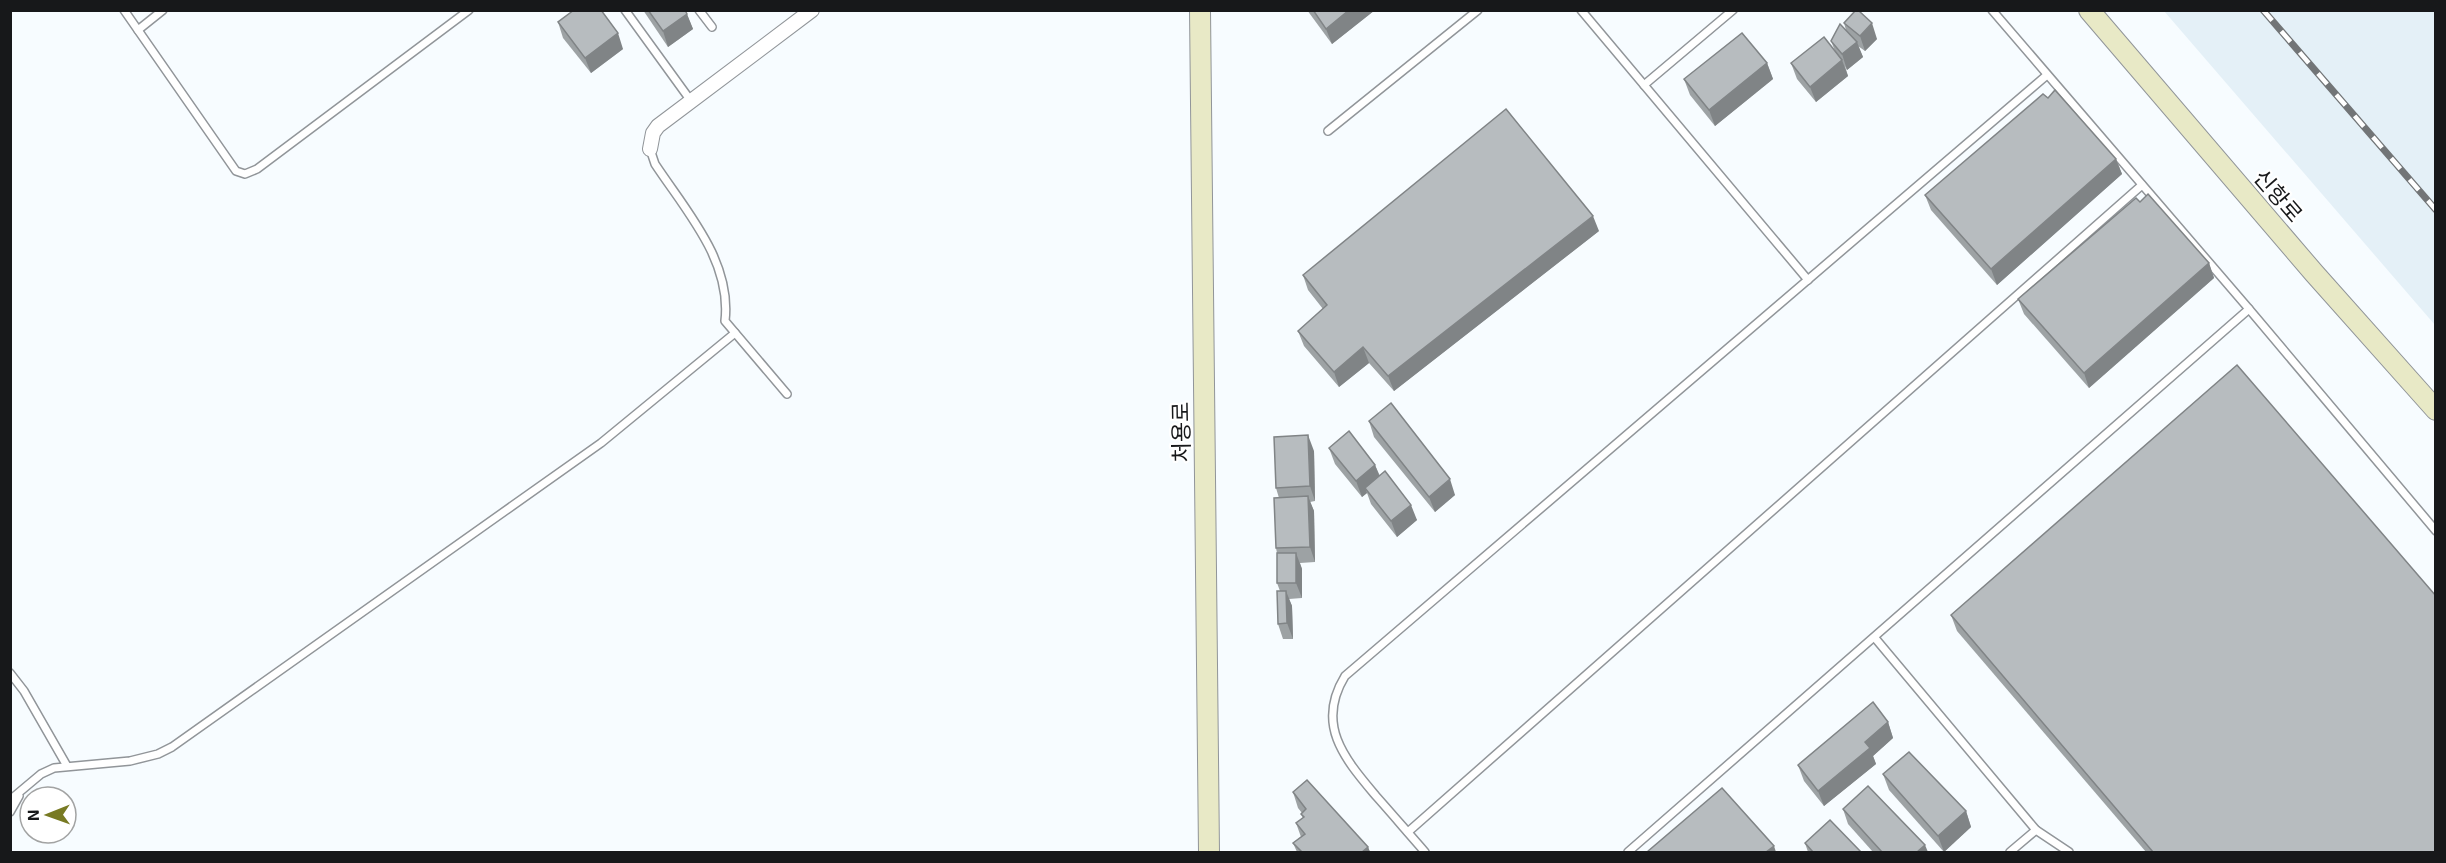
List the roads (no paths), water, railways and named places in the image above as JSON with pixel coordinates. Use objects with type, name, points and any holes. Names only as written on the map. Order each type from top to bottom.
[{"type":"street","points":[[650,149],[658,126],[812,10]]},
{"type":"street","name":"처용로","points":[[1200,10],[1209,852]]},
{"type":"street","name":"신항로","points":[[2089,10],[2314,273],[2436,410]]},
{"type":"lane","points":[[124,10],[236,171],[245,174],[257,169],[469,10]]},
{"type":"lane","points":[[138,30],[163,10]]},
{"type":"lane","points":[[625,10],[692,100]]},
{"type":"lane","points":[[699,10],[712,27]]},
{"type":"lane","points":[[1328,131],[1478,10]]},
{"type":"lane","points":[[1581,10],[1808,280]]},
{"type":"lane","points":[[1644,85],[1733,10]]},
{"type":"lane","points":[[1992,10],[2436,531]]},
{"type":"lane","points":[[1425,852],[1344,757],[1339,747],[1333,705],[1337,689],[1345,676],[2047,75]]},
{"type":"lane","points":[[650,149],[655,164],[709,245],[725,294],[725,321],[787,394]]},
{"type":"lane","points":[[1408,832],[2142,184]]},
{"type":"lane","points":[[1628,852],[2249,309]]},
{"type":"lane","points":[[28,785],[41,774],[68,766],[130,761],[158,754],[172,747],[601,443],[735,333]]},
{"type":"lane","points":[[1875,638],[2036,830],[2068,852]]},
{"type":"lane","points":[[10,673],[35,709],[68,766]]},
{"type":"lane","points":[[10,812],[18,797]]},
{"type":"lane","points":[[2010,852],[2036,830]]},
{"type":"railway","points":[[2263,10],[2436,210]]}]
